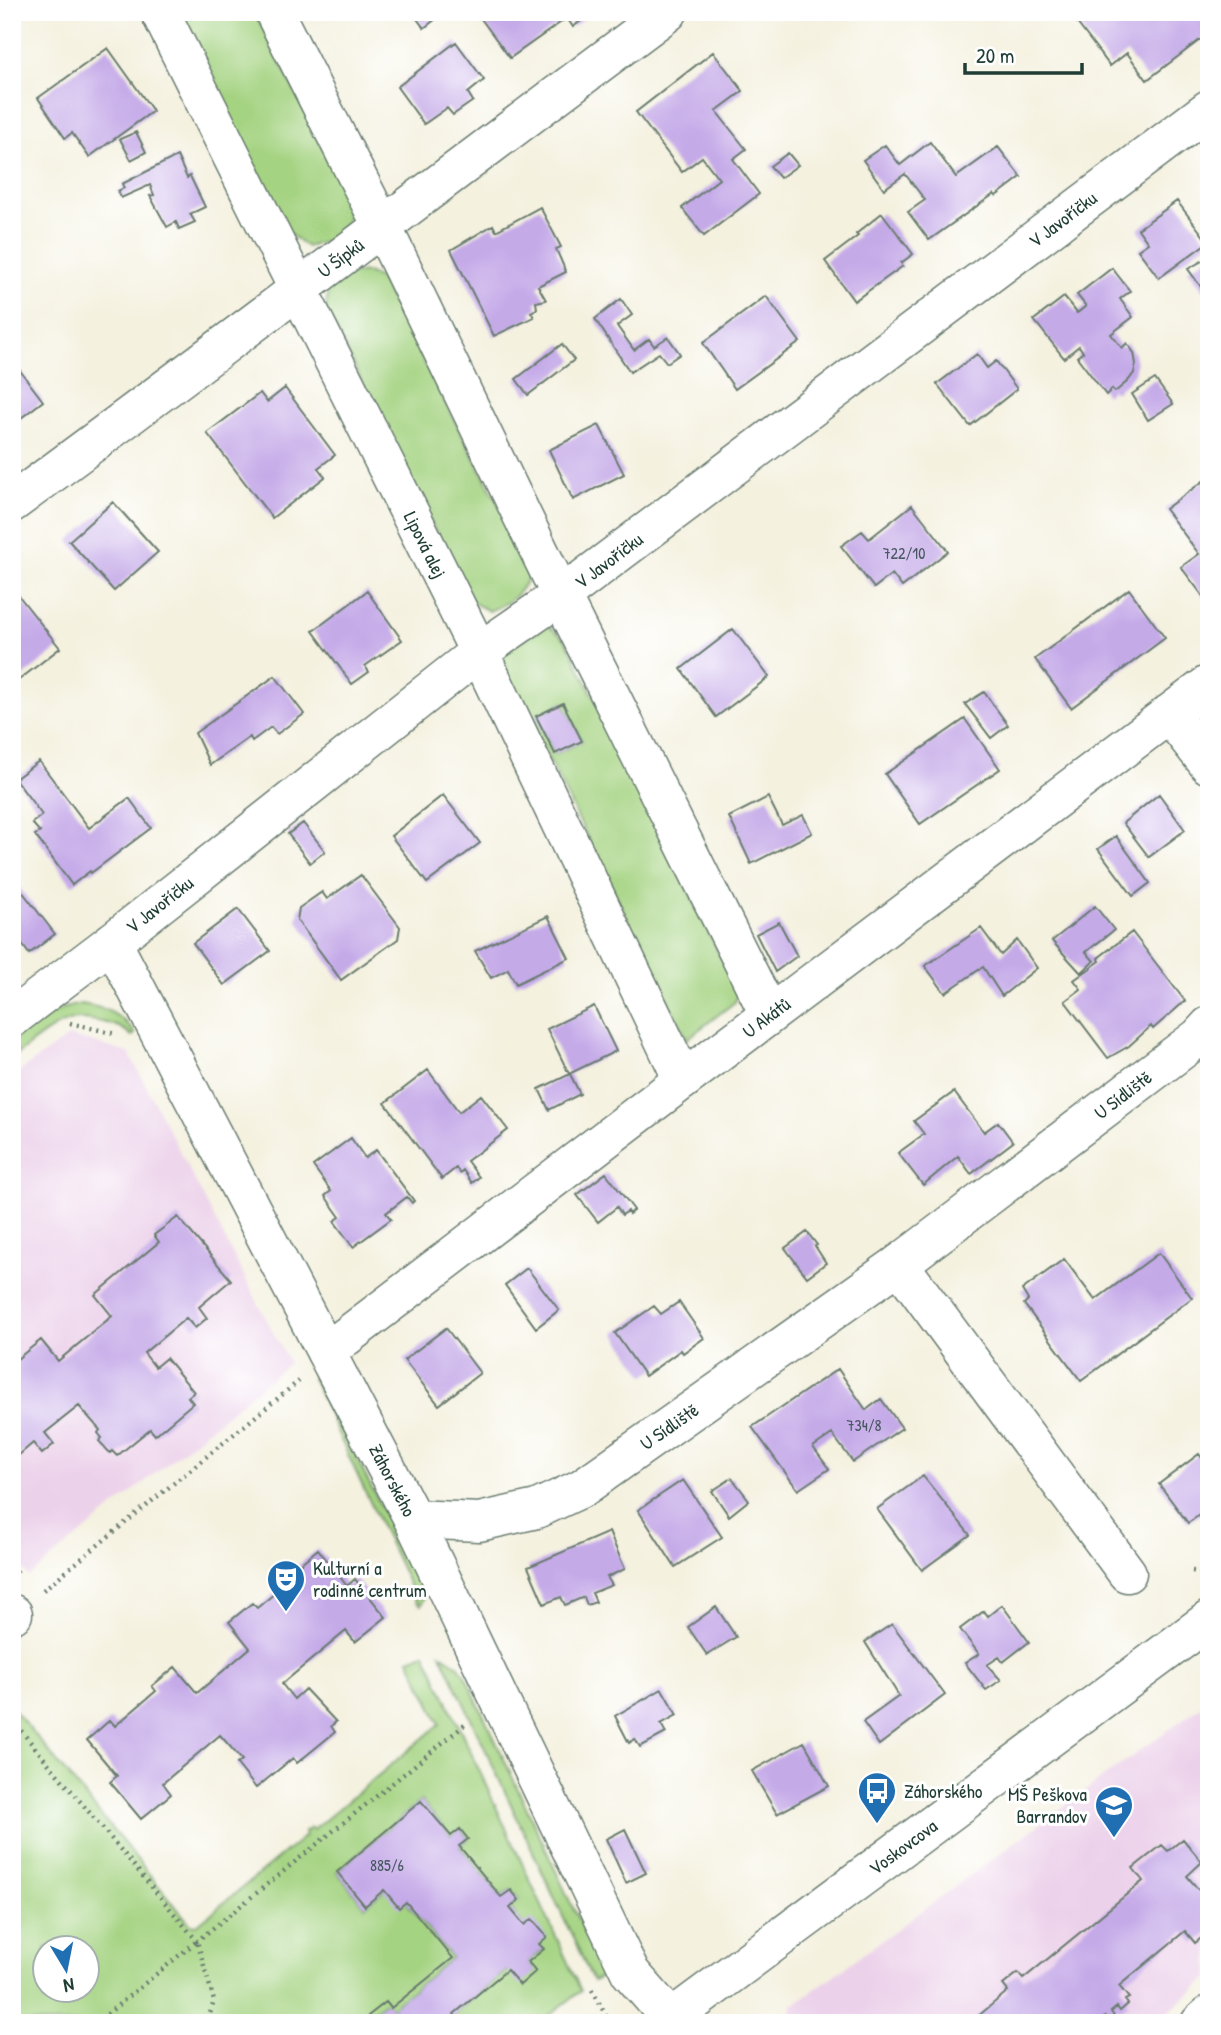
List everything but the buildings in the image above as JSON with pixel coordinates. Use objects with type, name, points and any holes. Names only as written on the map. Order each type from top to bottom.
[{"type":"street","name":"Lipová alej","points":[[160,12],[479,652],[683,1080]]},
{"type":"street","points":[[274,12],[769,1014]]},
{"type":"street","name":"U Šípků","points":[[12,503],[668,12]]},
{"type":"street","name":"V Javoříčku","points":[[12,1018],[479,652],[561,596],[1209,109]]},
{"type":"street","name":"U Akátů","points":[[326,1352],[769,1014],[1209,684]]},
{"type":"street","points":[[1169,714],[1209,765]]},
{"type":"street","name":"Záhorského","points":[[112,942],[413,1519],[630,1972],[672,2021]]},
{"type":"street","name":"U Sídliště","points":[[413,1519],[479,1522],[537,1509],[582,1488],[899,1264],[1199,1037],[1209,1026]]},
{"type":"street","points":[[899,1264],[1127,1573]]},
{"type":"street","name":"Voskovcova","points":[[672,2021],[1209,1620]]},
{"type":"street","points":[[1200,2023],[1209,2015]]},
{"type":"path","points":[[67,1022],[117,1034]]},
{"type":"path","points":[[12,1064],[23,1056]]},
{"type":"path","points":[[13,1614],[305,1377],[326,1352]]},
{"type":"path","points":[[1192,1571],[1209,1573]]},
{"type":"path","points":[[96,2023],[467,1724],[461,1711]]},
{"type":"path","points":[[12,1720],[197,1941],[214,2001],[207,2023]]},
{"type":"path","points":[[590,1985],[610,2023]]},
{"type":"shaded area","points":[[69,1036],[129,1053],[289,1363],[29,1577],[12,1556],[12,1077]]},
{"type":"shaded area","name":"MŠ Peškova Barrandov","points":[[1209,1700],[1209,1978],[1155,2023],[790,2023],[792,2006]]},
{"type":"green space","points":[[178,12],[255,12],[349,200],[347,222],[333,239],[307,247],[288,233]]},
{"type":"green space","points":[[365,272],[380,279],[528,560],[531,573],[523,587],[509,601],[489,611],[470,601],[326,309],[328,290],[346,275]]},
{"type":"green space","points":[[548,626],[566,640],[738,993],[735,1002],[687,1039],[509,679],[502,660],[507,648]],"holes":[[[563,703],[582,741],[555,754],[536,716]]]},
{"type":"green space","points":[[81,1004],[112,1013],[124,1021],[135,1034],[132,1036],[115,1025],[106,1023],[71,1020],[44,1034],[12,1058],[12,1041],[52,1013]]},
{"type":"green space","points":[[315,1377],[422,1587],[424,1599],[421,1605],[417,1602],[312,1378]]},
{"type":"green space","points":[[425,1653],[581,1991],[539,2023],[461,2023],[454,2014],[507,1970],[535,1971],[528,1962],[543,1950],[510,1908],[519,1899],[511,1890],[501,1897],[459,1846],[468,1839],[461,1829],[451,1836],[421,1801],[337,1872],[365,1906],[384,1890],[406,1902],[452,1958],[391,2008],[385,2002],[368,2016],[373,2023],[12,2023],[12,1707],[190,1924],[197,1925],[305,1836],[304,1833],[311,1828],[313,1830],[440,1724],[409,1659]]},
{"type":"green space","points":[[441,1654],[459,1666],[465,1675],[604,1975],[593,1981]]},
{"type":"place","name":"Kulturní a rodinné centrum","points":[[286,1613]]},
{"type":"place","name":"Záhorského","points":[[877,1825]]},
{"type":"place","name":"MŠ Peškova Barrandov","points":[[1114,1839]]}]
